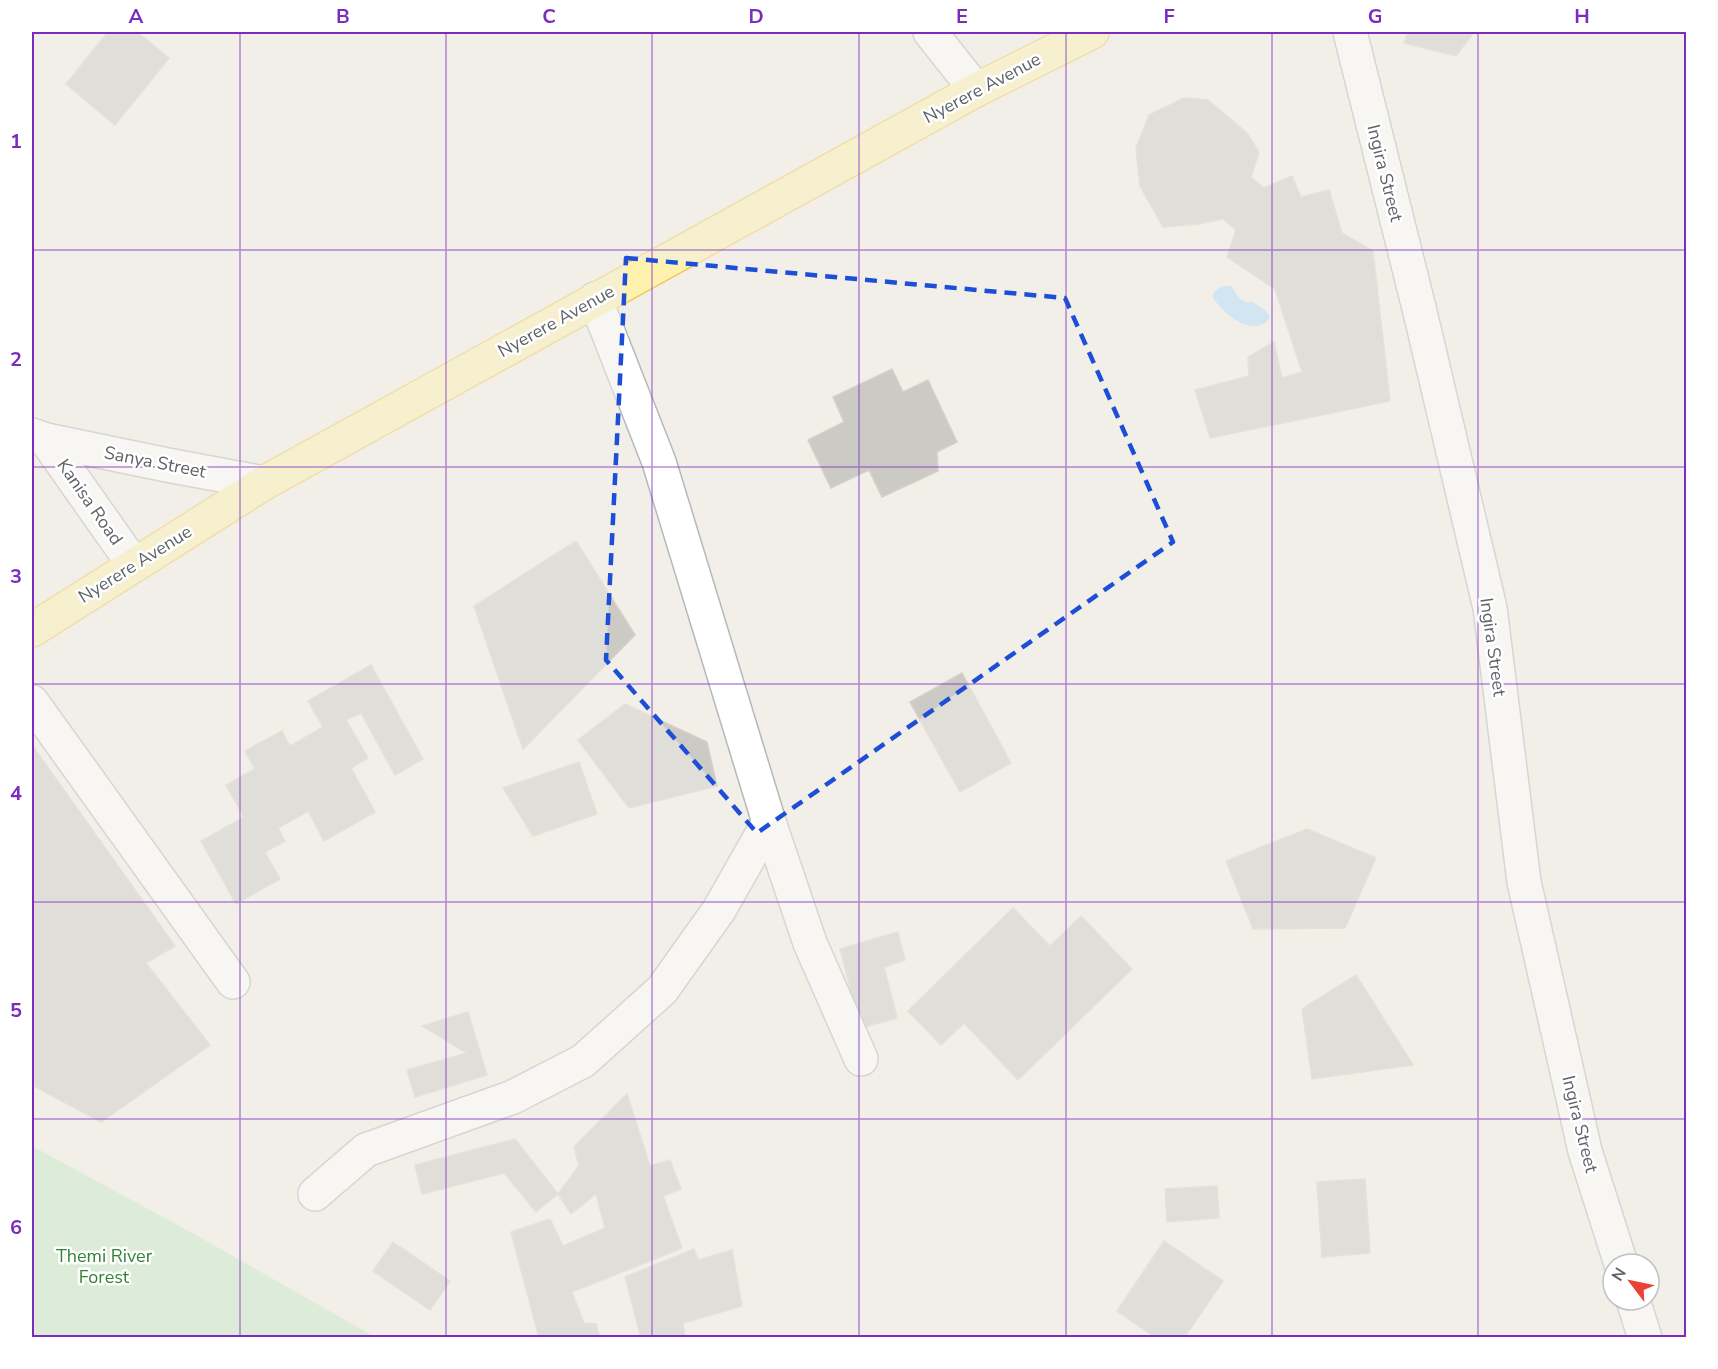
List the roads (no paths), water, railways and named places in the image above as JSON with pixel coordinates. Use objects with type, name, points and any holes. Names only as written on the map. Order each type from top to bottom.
[{"type":"main road","name":"Nyerere Avenue","points":[[32,630],[264,483],[976,90],[1092,32]]},
{"type":"street","points":[[930,32],[976,90]]},
{"type":"street","name":"Ingira Street","points":[[1350,32],[1420,312],[1490,608],[1524,882],[1585,1151],[1617,1252]]},
{"type":"street","points":[[595,300],[659,462],[769,822],[810,943],[861,1059]]},
{"type":"street","name":"Sanya Street","points":[[39,437],[166,465],[264,483]]},
{"type":"street","name":"Kanisa Road","points":[[39,437],[134,565]]},
{"type":"street","points":[[32,702],[233,982]]},
{"type":"street","points":[[315,1194],[366,1150],[513,1097],[583,1061],[662,990],[719,910],[769,822]]},
{"type":"street","points":[[1637,1312],[1645,1338]]},
{"type":"water","points":[[1231,286],[1240,298],[1245,302],[1253,302],[1266,311],[1270,318],[1263,324],[1255,326],[1239,322],[1223,310],[1212,296],[1217,289]]},
{"type":"park label","name":"Themi River Forest","points":[[104,1266]]}]
